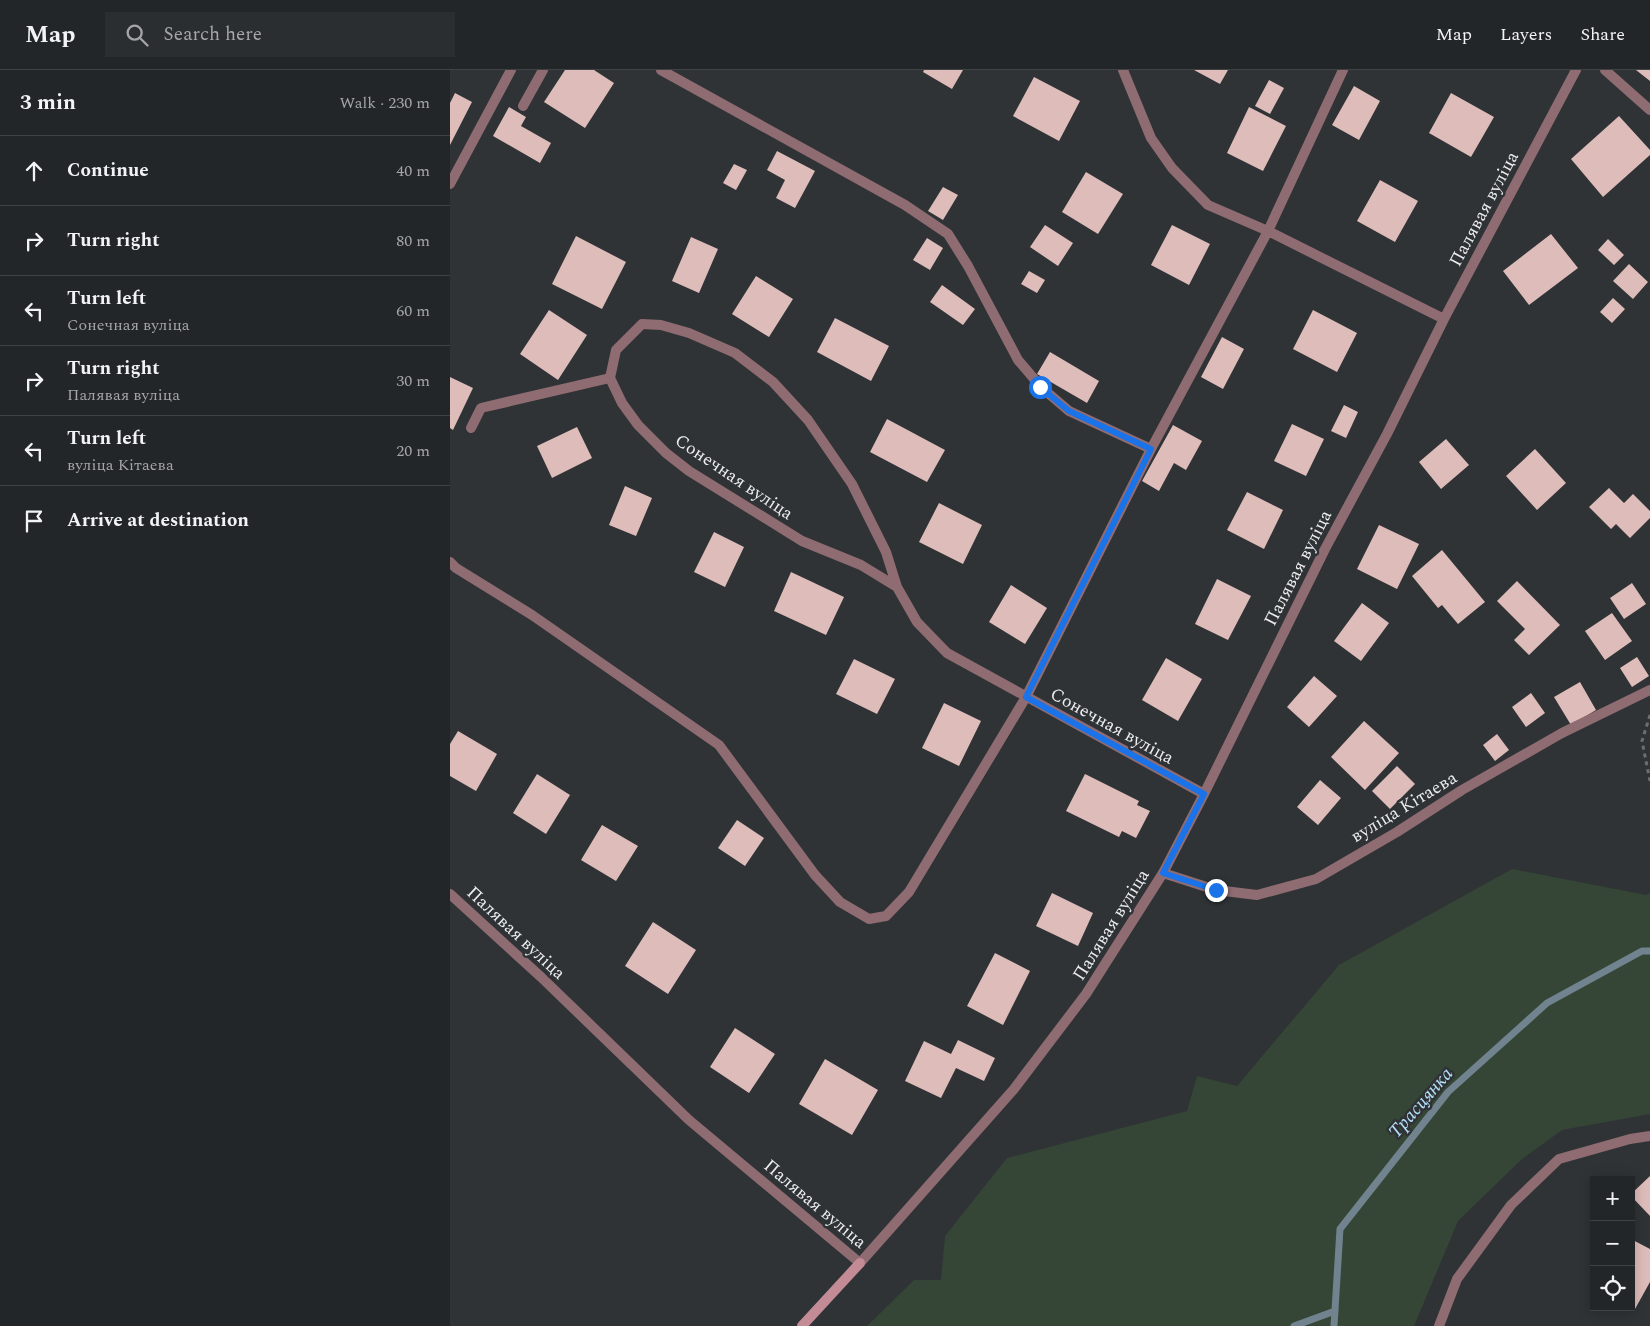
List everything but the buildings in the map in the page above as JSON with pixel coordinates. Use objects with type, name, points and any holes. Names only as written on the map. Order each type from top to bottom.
[{"type":"street","points":[[450,184],[511,70]]},
{"type":"street","points":[[523,106],[543,70]]},
{"type":"street","points":[[661,70],[905,205],[948,234],[968,266],[1018,360],[1040,387],[1069,411],[1151,449]]},
{"type":"street","points":[[450,562],[456,568],[532,615],[719,745],[815,875],[840,902],[869,919],[886,916],[909,892],[1026,697],[1151,449],[1268,231],[1343,70]]},
{"type":"street","name":"Палявая вуліца","points":[[450,894],[541,977],[689,1120],[860,1263],[1014,1089],[1086,994],[1114,953],[1163,873],[1325,549],[1387,434],[1444,319],[1576,70]]},
{"type":"street","points":[[1605,70],[1650,110]]},
{"type":"street","points":[[1121,71],[1150,138],[1172,168],[1208,205],[1268,231],[1444,319]]},
{"type":"street","name":"Сонечная вуліца","points":[[897,587],[861,565],[802,541],[690,471],[666,453],[638,425],[622,403],[610,378],[616,350],[642,324],[661,325],[689,333],[735,353],[773,382],[808,420],[852,484],[886,552],[897,587],[917,622],[947,653],[1204,794]]},
{"type":"street","points":[[471,428],[481,408],[610,378]]},
{"type":"street","name":"вуліца Кітаева","points":[[1163,873],[1216,890],[1257,895],[1316,878],[1397,832],[1462,790],[1562,733],[1650,690]]},
{"type":"street","points":[[1439,1326],[1458,1279],[1490,1234],[1511,1205],[1559,1158],[1630,1138],[1650,1136]]},
{"type":"street","points":[[802,1326],[860,1263]]},
{"type":"path","points":[[1650,715],[1642,741],[1650,781]]},
{"type":"green space","points":[[1512,869],[1646,895],[1650,893],[1650,1114],[1562,1130],[1521,1160],[1458,1221],[1414,1326],[867,1326],[914,1280],[941,1280],[945,1236],[1007,1158],[1187,1111],[1197,1076],[1237,1086],[1339,965]]},
{"type":"waterway","name":"Трасцянка","points":[[1334,1326],[1340,1229],[1448,1092],[1547,1003],[1642,951],[1650,951]]},
{"type":"waterway","points":[[1294,1326],[1335,1311]]},
{"type":"route","points":[[1040,387],[1069,411],[1151,449],[1026,697],[1204,794],[1163,873],[1216,890]]}]
